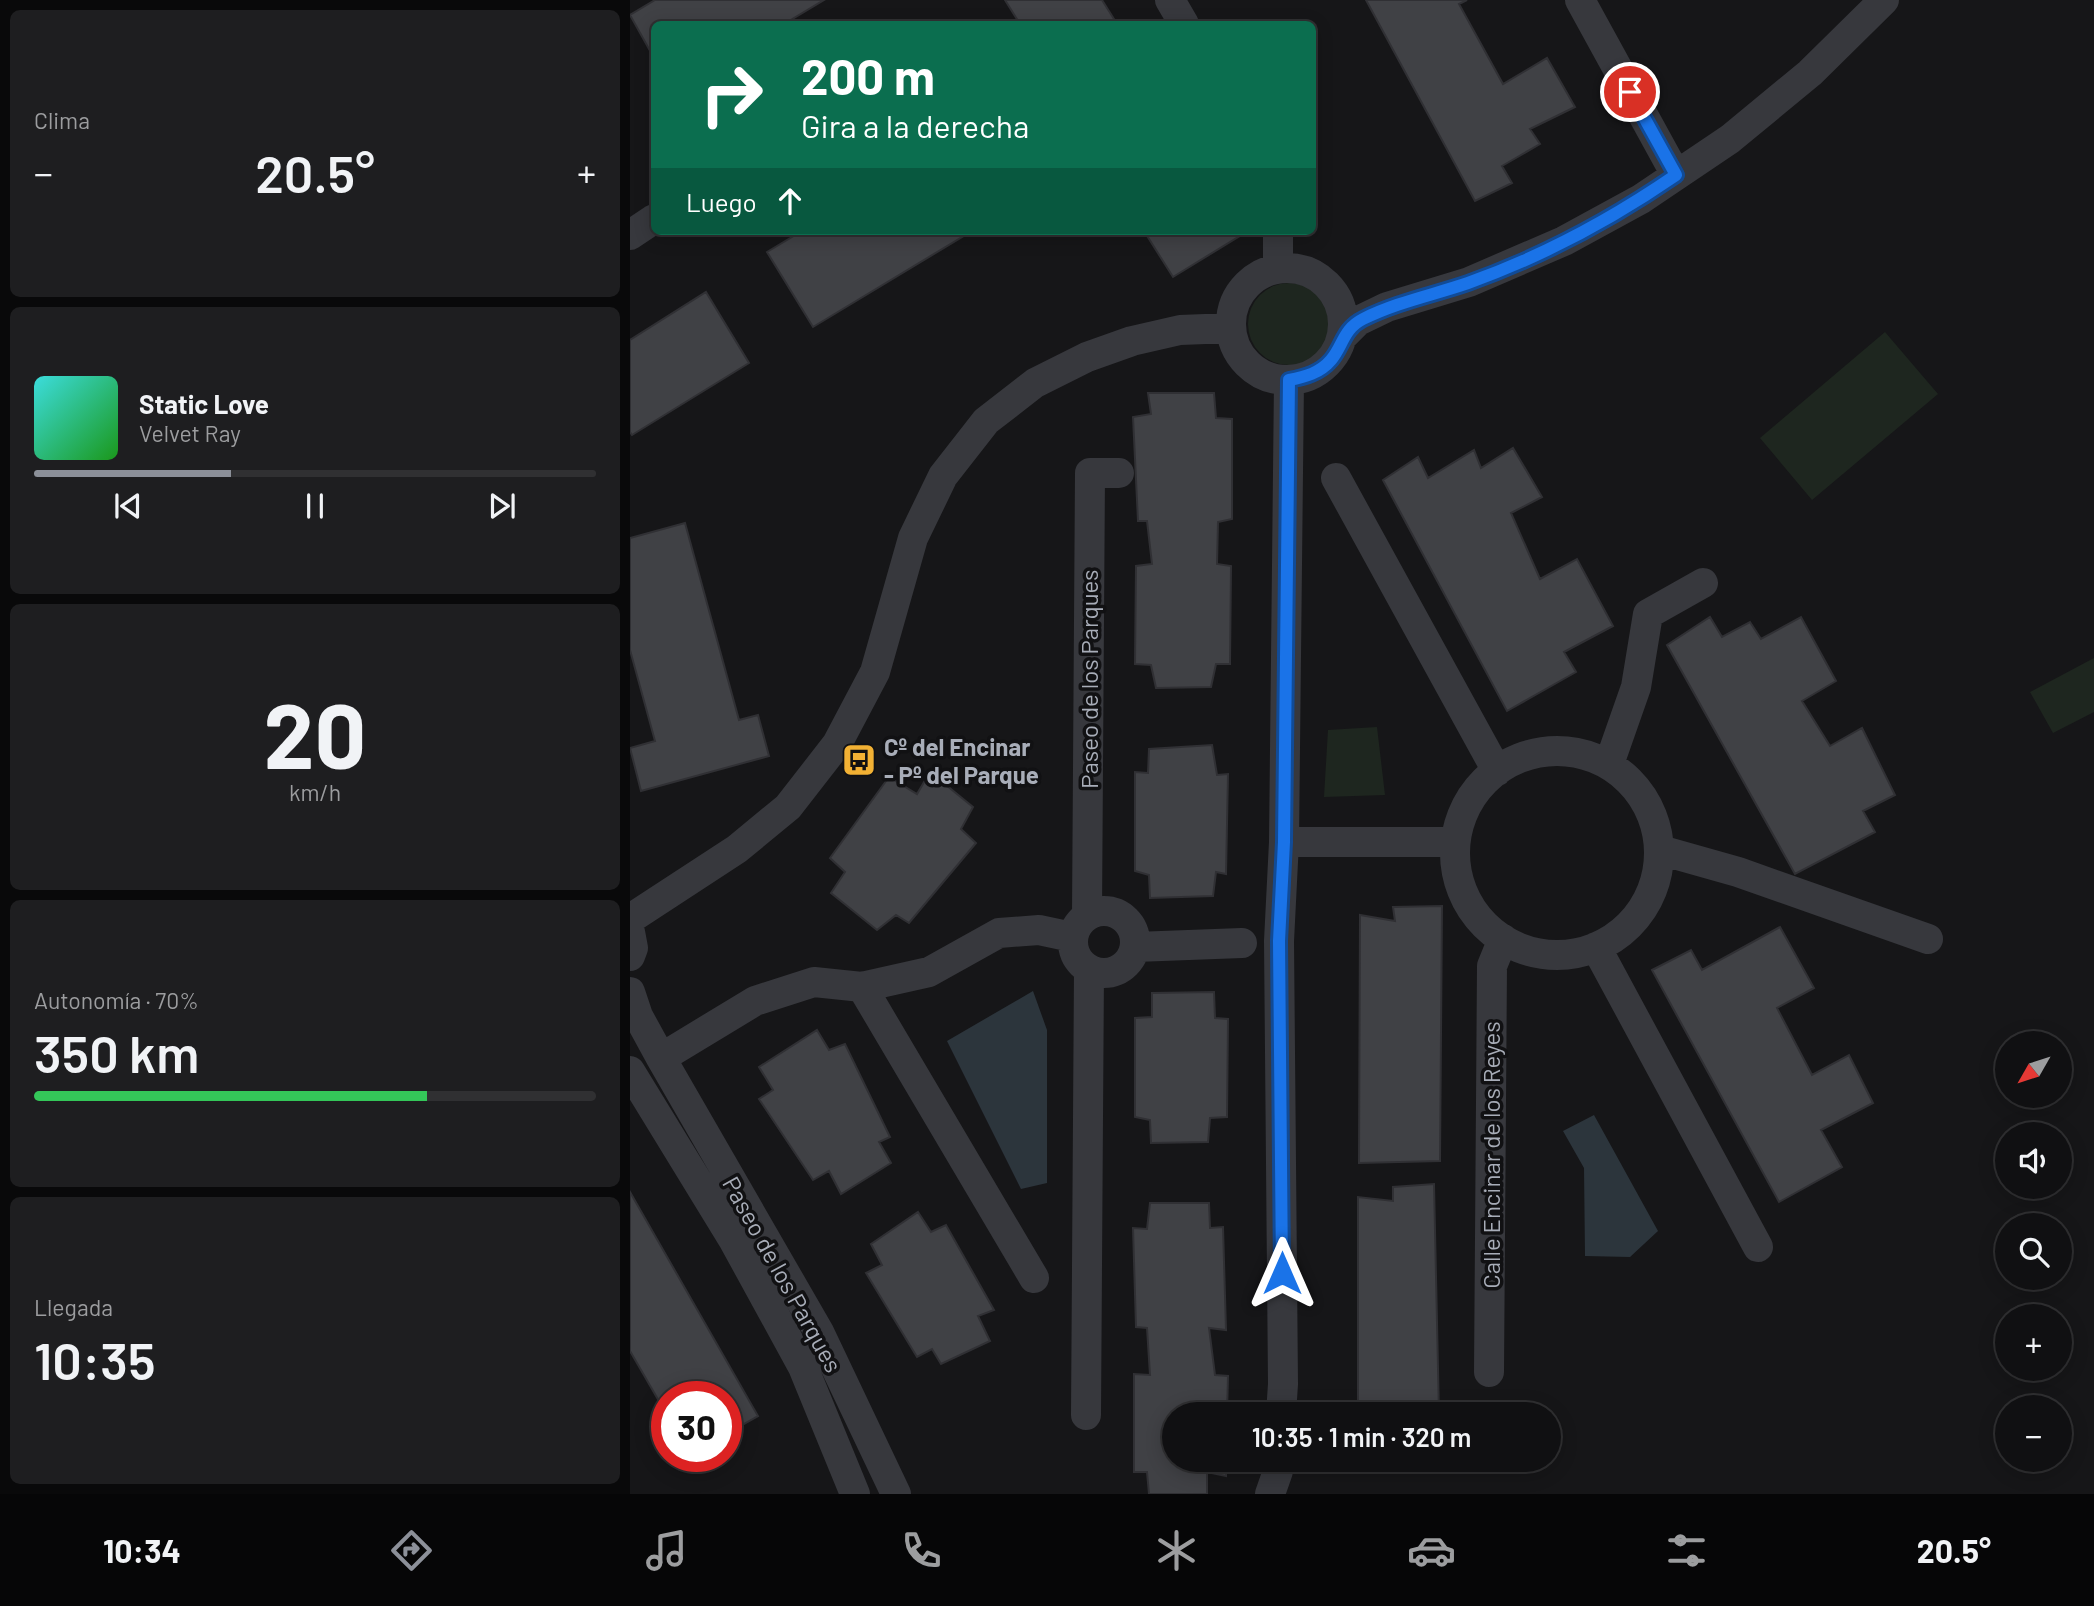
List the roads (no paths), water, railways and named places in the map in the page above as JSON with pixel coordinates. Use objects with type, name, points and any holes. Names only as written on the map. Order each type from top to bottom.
[{"type":"street","points":[[1170,0],[1182,21]]},
{"type":"street","points":[[1580,0],[1676,175]]},
{"type":"street","points":[[1342,337],[1359,321],[1387,307],[1469,282],[1564,241],[1641,199],[1730,139],[1810,73],[1884,0]]},
{"type":"street","points":[[630,234],[651,221]]},
{"type":"street","points":[[1278,235],[1279,268]]},
{"type":"street","points":[[1279,268],[1302,270],[1323,280],[1338,298],[1343,318],[1342,337],[1332,359],[1312,375],[1289,380],[1268,377],[1250,366],[1237,349],[1231,328],[1234,307],[1244,289],[1259,275],[1279,268]]},
{"type":"street","points":[[1338,298],[1358,307],[1387,307]]},
{"type":"street","points":[[630,919],[737,849],[788,807],[837,744],[874,672],[913,538],[943,476],[986,421],[1035,383],[1087,357],[1132,341],[1180,330],[1231,328]]},
{"type":"street","points":[[1282,1402],[1279,941],[1284,842],[1289,380]]},
{"type":"street","name":"Paseo de los Parques","points":[[1080,926],[1090,473],[1119,473]]},
{"type":"street","points":[[1336,478],[1497,771]]},
{"type":"street","points":[[1609,764],[1636,687],[1648,614],[1703,583]]},
{"type":"street","points":[[1543,751],[1577,752],[1609,764],[1636,787],[1642,797],[1653,816],[1660,850],[1656,884],[1640,915],[1616,938],[1586,952],[1553,956],[1520,949],[1491,932],[1469,906],[1457,875],[1455,842],[1464,810],[1482,782],[1510,762],[1543,751]]},
{"type":"street","points":[[1284,842],[1455,842]]},
{"type":"street","points":[[1660,850],[1738,872],[1928,939]]},
{"type":"street","points":[[1098,911],[1110,911],[1130,924],[1135,935],[1135,947],[1124,967],[1113,973],[1101,974],[1089,970],[1079,962],[1073,950],[1080,926],[1098,911]]},
{"type":"street","points":[[661,1058],[755,1001],[814,982],[862,987],[929,972],[999,933],[1080,926]]},
{"type":"street","points":[[630,932],[633,948],[630,956]]},
{"type":"street","name":"Calle Encinar de los Reyes","points":[[1489,1372],[1492,966],[1503,939]]},
{"type":"street","points":[[1135,947],[1242,943]]},
{"type":"street","points":[[1596,947],[1758,1247]]},
{"type":"street","points":[[1086,1415],[1089,970]]},
{"type":"street","points":[[862,987],[1034,1278]]},
{"type":"street","name":"Paseo de los Parques","points":[[630,992],[638,1016],[661,1058],[819,1332],[896,1494]]},
{"type":"street","name":"Paseo de los Parques","points":[[630,1071],[734,1241],[803,1367],[855,1494]]},
{"type":"street","points":[[1270,1494],[1278,1472]]},
{"type":"place","name":"Cº del Encinar - Pº del Parque","points":[[859,760]]}]
